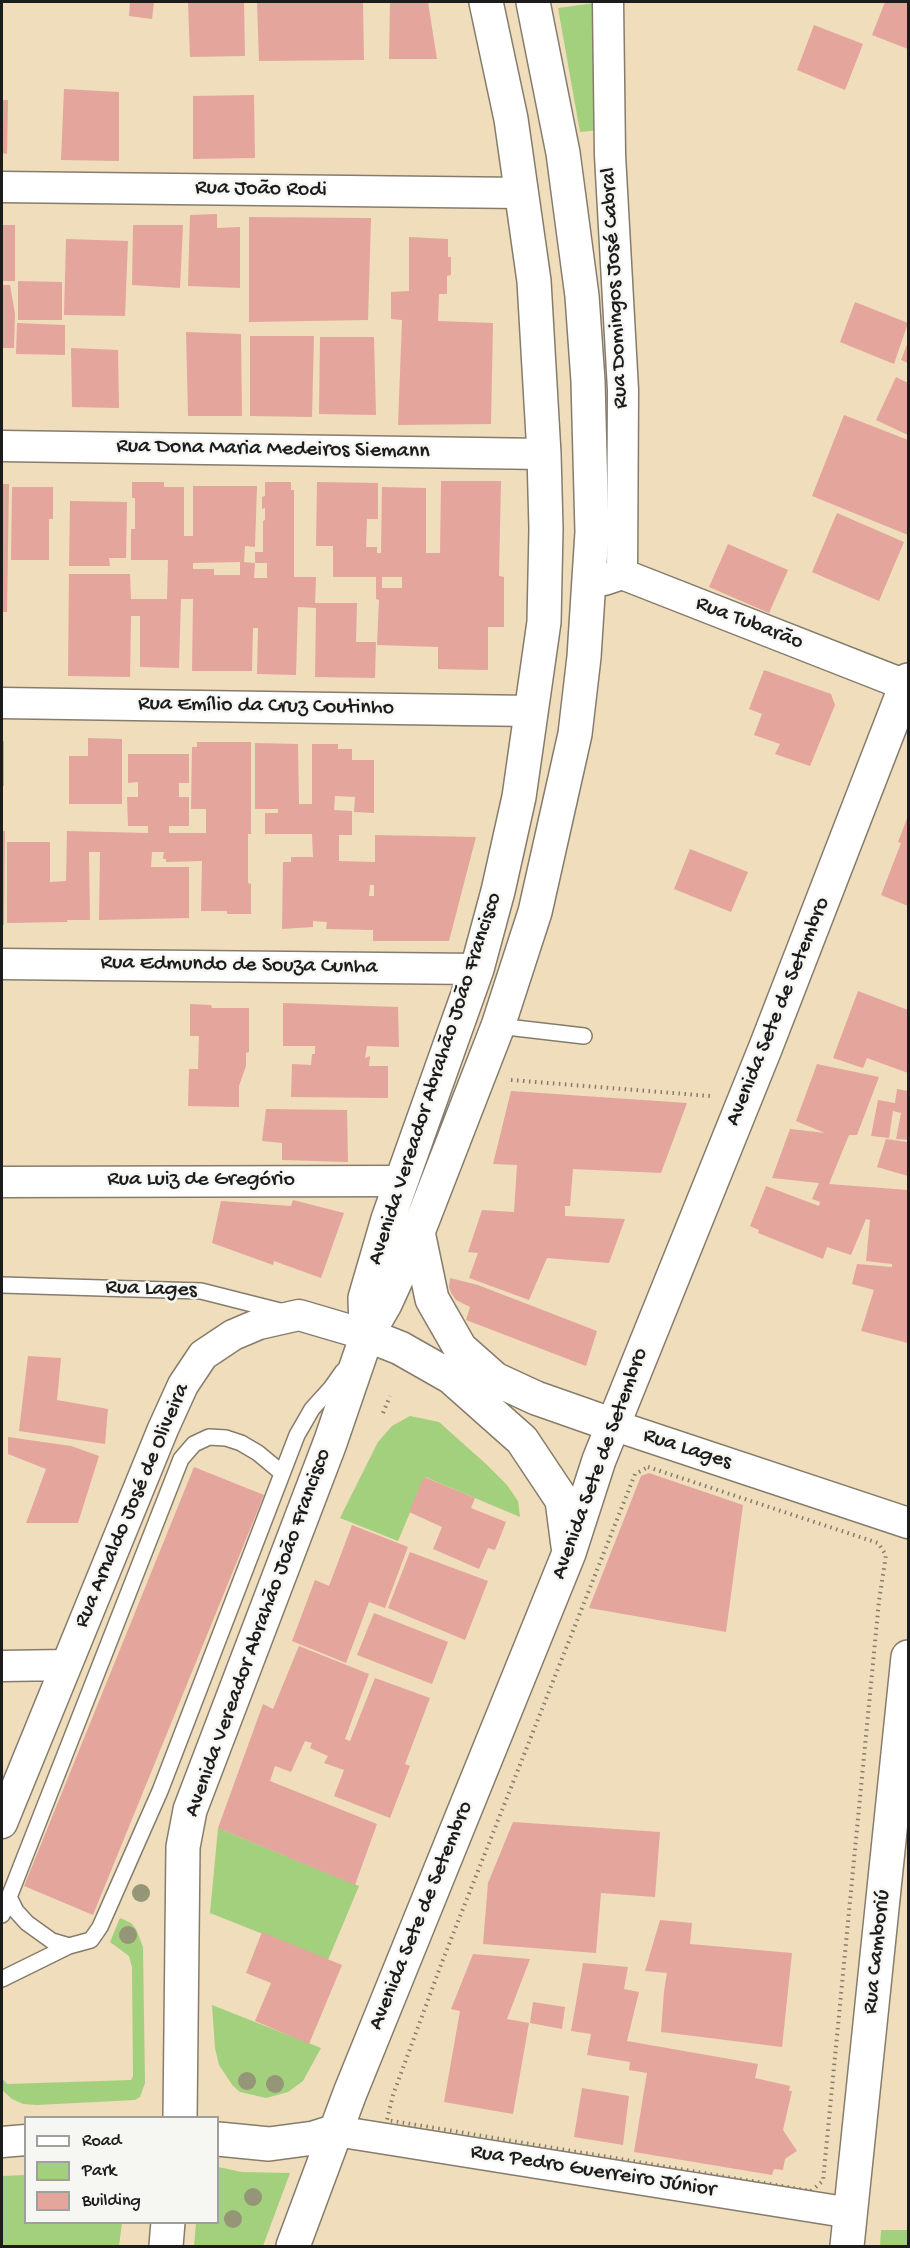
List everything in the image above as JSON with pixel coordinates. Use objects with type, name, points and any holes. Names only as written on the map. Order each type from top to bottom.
[{"type":"main road","points":[[488,6],[534,3]]},
{"type":"main road","name":"Avenida Vereador Abrahão João Francisco","points":[[180,2116],[183,1847],[190,1810],[330,1443],[367,1335],[385,1304],[418,1232],[498,1026],[535,912],[575,734],[590,588],[592,509],[588,381],[582,296],[555,107],[534,3]]},
{"type":"main road","name":"Avenida Vereador Abrahão João Francisco","points":[[367,1335],[365,1298],[388,1219],[477,969],[498,891],[517,807],[544,622],[546,529],[544,454],[534,281],[511,119],[488,6]]},
{"type":"main road","name":"Avenida Sete de Setembro","points":[[292,2247],[336,2131],[569,1553],[599,1460],[746,1099],[908,684]]},
{"type":"main road","points":[[477,969],[515,978]]},
{"type":"main road","name":"Rua Lages","points":[[418,1232],[432,1299],[460,1348],[495,1379],[536,1398],[613,1425]]},
{"type":"main road","points":[[367,1335],[400,1348],[451,1377],[522,1440],[562,1500],[569,1553]]},
{"type":"main road","name":"Rua Camboriú","points":[[847,2247],[909,1657]]},
{"type":"main road","points":[[219,2139],[246,2144],[269,2144],[314,2138],[336,2131]]},
{"type":"main road","points":[[166,2247],[168,2224]]},
{"type":"street","name":"Rua Domingos José Cabral","points":[[609,2],[610,155],[623,390],[622,574]]},
{"type":"street","name":"Rua João Rodi","points":[[2,187],[521,193]]},
{"type":"street","name":"Rua Dona Maria Medeiros Siemann","points":[[2,446],[544,454]]},
{"type":"street","points":[[590,588],[608,578],[622,574]]},
{"type":"street","name":"Rua Tubarão","points":[[622,574],[908,684]]},
{"type":"street","name":"Rua Emílio da Cruz Coutinho","points":[[2,703],[531,711]]},
{"type":"street","name":"Rua Edmundo de Souza Cunha","points":[[2,964],[477,969]]},
{"type":"street","name":"Rua Luiz de Gregório","points":[[2,1182],[401,1181]]},
{"type":"street","name":"Rua Arnaldo José de Oliveira","points":[[2,1823],[163,1429],[188,1377],[203,1355],[233,1335],[260,1324],[299,1315],[367,1335]]},
{"type":"street","name":"Rua Lages","points":[[613,1425],[909,1523]]},
{"type":"street","points":[[2,1666],[66,1665]]},
{"type":"street","name":"Rua Pedro Guerreiro Júnior","points":[[336,2131],[851,2213]]},
{"type":"street","points":[[2,2142],[24,2140]]},
{"type":"lane","points":[[498,1026],[584,1036]]},
{"type":"lane","name":"Rua Lages","points":[[2,1285],[201,1291],[299,1315]]},
{"type":"lane","points":[[2,1978],[69,1946],[91,1940],[100,1928],[160,1791],[297,1435],[312,1409],[330,1389],[367,1335]]},
{"type":"lane","points":[[2,1915],[181,1459],[194,1444],[209,1437],[226,1438],[241,1443],[258,1453],[282,1473]]},
{"type":"lane","points":[[9,1897],[16,1911],[27,1923],[52,1941],[69,1946]]},
{"type":"path","points":[[478,1078],[746,1099]]},
{"type":"path","points":[[383,1413],[390,1396]]},
{"type":"path","points":[[648,1467],[878,1543],[886,1555],[879,1601],[823,2181],[811,2191],[387,2120],[393,2095],[442,1962],[631,1484],[635,1474],[648,1467]]},
{"type":"green space","points":[[595,3],[600,130],[580,132],[558,8]]},
{"type":"green space","points":[[410,1416],[439,1422],[486,1464],[507,1485],[518,1501],[520,1517],[425,1477],[398,1541],[340,1518],[378,1442],[392,1426]]},
{"type":"green space","points":[[218,1828],[359,1886],[328,1960],[210,1913]]},
{"type":"green space","points":[[120,1918],[131,1923],[136,1929],[143,1947],[145,2083],[140,2097],[135,2100],[37,2105],[23,2104],[12,2099],[2,2090],[2,2078],[7,2084],[131,2080],[133,2076],[132,1967],[129,1956],[110,1942]]},
{"type":"green space","points":[[212,2005],[321,2048],[303,2081],[288,2092],[266,2098],[240,2092],[233,2086],[219,2065],[215,2048]]},
{"type":"green space","points":[[219,2167],[242,2172],[290,2173],[263,2246],[194,2246],[196,2224],[219,2224]]},
{"type":"green space","points":[[24,2175],[24,2224],[122,2224],[119,2246],[2,2246],[2,2176]]},
{"type":"green space","points":[[881,2230],[908,2230],[908,2246],[880,2246]]},
{"type":"building","points":[[130,2],[154,2],[152,19],[129,16]]},
{"type":"building","points":[[188,2],[244,2],[245,56],[190,57]]},
{"type":"building","points":[[257,2],[363,2],[364,60],[259,61]]},
{"type":"building","points":[[390,2],[428,2],[437,59],[389,59]]},
{"type":"building","points":[[885,2],[908,2],[908,49],[872,35]]},
{"type":"building","points":[[814,25],[863,44],[845,90],[797,70]]},
{"type":"building","points":[[64,89],[119,92],[119,161],[61,160]]},
{"type":"building","points":[[254,95],[255,158],[193,159],[193,96]]},
{"type":"building","points":[[2,100],[8,100],[7,154],[2,153]]},
{"type":"building","points":[[217,214],[217,228],[240,227],[240,288],[188,286],[190,215]]},
{"type":"building","points":[[249,217],[371,218],[368,320],[249,322]]},
{"type":"building","points":[[2,225],[15,225],[15,281],[2,281]]},
{"type":"building","points":[[133,225],[183,225],[180,288],[132,285]]},
{"type":"building","points":[[409,237],[448,239],[451,275],[447,276],[447,294],[439,294],[438,321],[493,323],[491,424],[398,425],[402,320],[391,319],[391,292],[409,291]]},
{"type":"building","points":[[66,239],[128,241],[125,316],[64,315]]},
{"type":"building","points":[[18,281],[62,282],[62,320],[18,320]]},
{"type":"building","points":[[2,285],[10,285],[15,314],[14,348],[2,348]]},
{"type":"building","points":[[855,302],[908,323],[894,364],[840,342]]},
{"type":"building","points":[[17,323],[65,325],[65,355],[16,354]]},
{"type":"building","points":[[186,332],[241,334],[242,416],[188,416]]},
{"type":"building","points":[[250,336],[314,336],[312,417],[250,416]]},
{"type":"building","points":[[320,337],[374,337],[376,415],[319,414]]},
{"type":"building","points":[[908,342],[908,363],[901,360]]},
{"type":"building","points":[[71,348],[118,350],[119,408],[72,407]]},
{"type":"building","points":[[896,377],[908,383],[908,435],[876,420]]},
{"type":"building","points":[[844,415],[908,440],[908,535],[812,496]]},
{"type":"building","points":[[441,481],[501,481],[499,576],[504,577],[504,627],[488,627],[488,670],[438,669],[438,647],[377,645],[379,600],[376,599],[376,577],[333,577],[333,546],[316,546],[317,482],[378,483],[378,519],[367,519],[366,547],[377,547],[377,553],[381,553],[382,487],[426,488],[426,553],[440,553]],"holes":[[[382,577],[402,577],[402,588],[382,588]]]},
{"type":"building","points":[[132,482],[164,482],[164,487],[184,487],[184,536],[193,536],[193,486],[257,486],[255,547],[245,546],[244,562],[255,563],[255,552],[263,552],[265,508],[262,509],[262,497],[265,496],[265,482],[291,482],[291,490],[294,490],[294,577],[316,577],[315,603],[357,603],[356,642],[376,642],[375,678],[315,677],[316,608],[298,607],[296,675],[257,674],[258,628],[253,628],[252,671],[192,671],[193,599],[181,599],[179,668],[140,667],[140,616],[131,616],[130,677],[68,676],[69,574],[130,574],[131,599],[167,599],[168,560],[131,560],[131,529],[135,529],[135,498],[132,498]],"holes":[[[240,562],[240,575],[214,575],[214,569],[193,569],[193,563]],[[255,563],[267,563],[267,578],[254,578]]]},
{"type":"building","points":[[2,484],[9,484],[7,612],[2,612]]},
{"type":"building","points":[[12,487],[53,487],[53,519],[49,519],[49,560],[11,560]]},
{"type":"building","points":[[70,501],[127,502],[126,558],[109,558],[110,566],[69,566]]},
{"type":"building","points":[[837,513],[904,542],[879,601],[812,572]]},
{"type":"building","points":[[728,544],[788,570],[769,613],[709,587]]},
{"type":"building","points":[[764,670],[831,694],[835,705],[810,766],[775,754],[780,744],[754,735],[762,714],[749,709]]},
{"type":"building","points":[[88,738],[122,739],[122,804],[69,804],[69,756],[88,756]]},
{"type":"building","points":[[2,741],[4,741],[4,786],[2,786]]},
{"type":"building","points":[[197,742],[251,742],[251,834],[248,834],[248,883],[251,884],[251,914],[201,911],[202,861],[166,862],[166,859],[163,859],[164,852],[152,852],[151,867],[189,867],[189,918],[99,920],[100,852],[89,852],[90,920],[7,923],[7,842],[50,842],[50,882],[66,881],[67,831],[148,833],[148,826],[128,826],[127,797],[138,797],[138,782],[128,783],[128,754],[189,754],[189,783],[179,783],[179,797],[189,797],[189,826],[169,826],[169,833],[206,833],[206,809],[191,809],[192,747],[197,747]]},
{"type":"building","points":[[255,743],[298,744],[299,804],[312,804],[312,744],[338,744],[338,749],[352,749],[352,760],[374,760],[374,813],[354,812],[355,797],[335,796],[334,810],[352,811],[352,835],[339,835],[339,861],[375,862],[375,835],[476,837],[449,941],[373,941],[373,930],[326,929],[327,922],[313,921],[313,927],[282,929],[283,862],[291,862],[291,857],[313,857],[312,834],[265,834],[265,813],[278,813],[278,809],[255,809]],"holes":[[[370,885],[374,885],[374,896],[369,896]]]},
{"type":"building","points":[[908,816],[908,906],[881,895],[901,843],[898,842]]},
{"type":"building","points":[[2,831],[5,831],[4,925],[2,925]]},
{"type":"building","points":[[690,849],[748,872],[731,912],[674,889]]},
{"type":"building","points":[[858,991],[908,1010],[908,1073],[867,1058],[863,1068],[833,1058]]},
{"type":"building","points":[[283,1003],[398,1007],[399,1047],[367,1046],[365,1058],[370,1056],[369,1066],[388,1066],[388,1098],[291,1097],[292,1064],[311,1065],[315,1046],[283,1046]]},
{"type":"building","points":[[190,1004],[211,1005],[212,1008],[249,1008],[249,1052],[246,1053],[246,1066],[239,1086],[239,1107],[188,1106],[189,1069],[198,1069],[199,1036],[190,1036]]},
{"type":"building","points":[[817,1064],[879,1077],[857,1135],[849,1135],[829,1184],[908,1190],[908,1343],[861,1331],[874,1290],[852,1284],[857,1264],[892,1267],[892,1264],[866,1261],[870,1220],[866,1219],[851,1255],[827,1247],[823,1259],[758,1233],[759,1230],[750,1226],[766,1186],[819,1206],[820,1202],[812,1199],[819,1183],[772,1178],[790,1129],[825,1133],[796,1121]]},
{"type":"building","points":[[897,1089],[908,1091],[908,1140],[896,1139],[901,1113],[893,1111],[889,1138],[871,1136],[878,1100],[895,1103]]},
{"type":"building","points":[[511,1091],[687,1103],[661,1173],[573,1169],[570,1206],[565,1206],[565,1216],[625,1219],[609,1263],[547,1258],[529,1300],[469,1278],[478,1253],[468,1252],[482,1210],[514,1212],[517,1165],[493,1164]]},
{"type":"building","points":[[266,1109],[347,1110],[348,1162],[282,1160],[282,1143],[262,1141]]},
{"type":"building","points":[[886,1139],[908,1142],[908,1176],[877,1167]]},
{"type":"building","points":[[293,1200],[344,1213],[321,1278],[274,1261],[273,1265],[212,1243],[221,1201],[291,1206]]},
{"type":"building","points":[[450,1278],[478,1285],[597,1331],[586,1366],[466,1320],[470,1307],[456,1300],[451,1293]]},
{"type":"building","points":[[28,1356],[61,1358],[57,1400],[108,1409],[105,1444],[19,1431]]},
{"type":"building","points":[[8,1437],[71,1446],[99,1456],[78,1523],[26,1523],[46,1469],[8,1454]]},
{"type":"building","points":[[194,1467],[264,1495],[93,1915],[24,1886]]},
{"type":"building","points":[[649,1473],[743,1505],[726,1632],[589,1608],[641,1476]]},
{"type":"building","points":[[424,1477],[475,1498],[471,1508],[506,1522],[495,1550],[488,1548],[479,1569],[433,1549],[442,1527],[409,1512]]},
{"type":"building","points":[[352,1525],[408,1547],[385,1608],[369,1602],[346,1663],[292,1641],[315,1580],[329,1586]]},
{"type":"building","points":[[410,1552],[488,1581],[465,1640],[388,1608]]},
{"type":"building","points":[[374,1613],[448,1642],[432,1684],[357,1655]]},
{"type":"building","points":[[299,1646],[369,1674],[345,1739],[350,1741],[375,1678],[430,1698],[405,1764],[410,1766],[390,1818],[334,1796],[344,1770],[324,1763],[328,1756],[310,1748],[312,1743],[305,1741],[291,1772],[275,1766],[270,1781],[377,1824],[355,1885],[218,1828],[263,1704],[273,1709]]},
{"type":"building","points":[[513,1822],[660,1832],[655,1897],[601,1893],[596,1953],[483,1944],[488,1883]]},
{"type":"building","points":[[660,1920],[692,1923],[690,1944],[792,1953],[782,2047],[661,2032],[667,1973],[645,1971]]},
{"type":"building","points":[[262,1932],[342,1965],[309,2044],[255,2021],[271,1983],[246,1973]]},
{"type":"building","points":[[473,1954],[530,1959],[507,2019],[529,2023],[513,2114],[444,2102],[460,2011],[451,2009]]},
{"type":"building","points":[[583,1963],[628,1967],[624,1989],[639,1992],[627,2041],[758,2064],[755,2078],[790,2086],[789,2091],[792,2091],[783,2130],[797,2151],[785,2159],[783,2170],[774,2169],[772,2175],[634,2152],[647,2073],[629,2070],[630,2062],[587,2055],[591,2034],[571,2031]]},
{"type":"building","points":[[533,2002],[565,2007],[562,2029],[530,2023]]},
{"type":"building","points":[[582,2088],[629,2096],[623,2145],[574,2137]]}]
